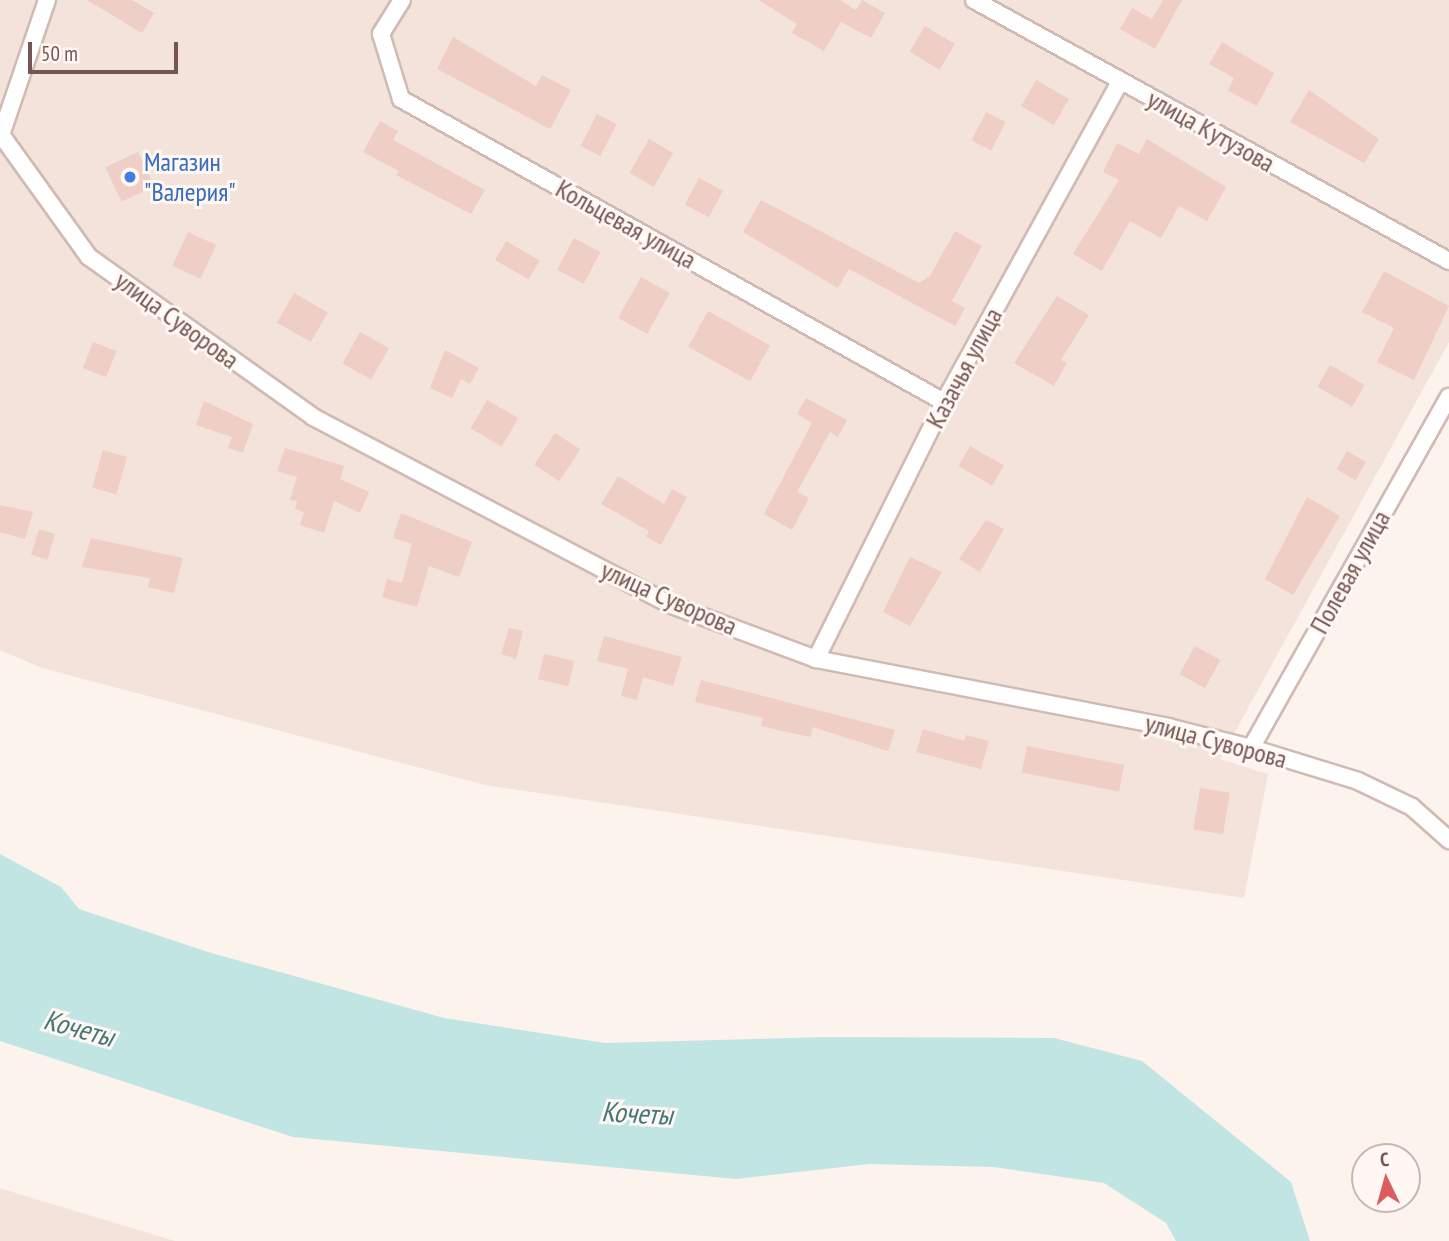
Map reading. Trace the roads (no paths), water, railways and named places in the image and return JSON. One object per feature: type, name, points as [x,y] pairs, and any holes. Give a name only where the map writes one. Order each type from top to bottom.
[{"type":"street","name":"улица Суворова","points":[[47,0],[1,137],[89,257],[313,417],[669,604],[816,659],[1168,727],[1251,748],[1358,781],[1412,807],[1449,840]]},
{"type":"street","name":"Кольцевая улица","points":[[402,0],[381,34],[401,99],[944,402]]},
{"type":"street","name":"улица Кутузова","points":[[974,0],[1449,261]]},
{"type":"street","name":"Казачья улица","points":[[816,659],[944,402],[1120,82]]},
{"type":"street","name":"Полевая улица","points":[[1251,748],[1449,397]]},
{"type":"water","name":"Кочеты","points":[[0,854],[61,887],[79,909],[208,952],[444,1018],[605,1043],[828,1037],[1054,1038],[1142,1061],[1291,1182],[1310,1241],[1176,1241],[1166,1223],[1104,1183],[994,1167],[869,1164],[736,1179],[293,1137],[0,1041]]},
{"type":"place","name":"Магазин \"Валерия\"","points":[[130,177]]}]
